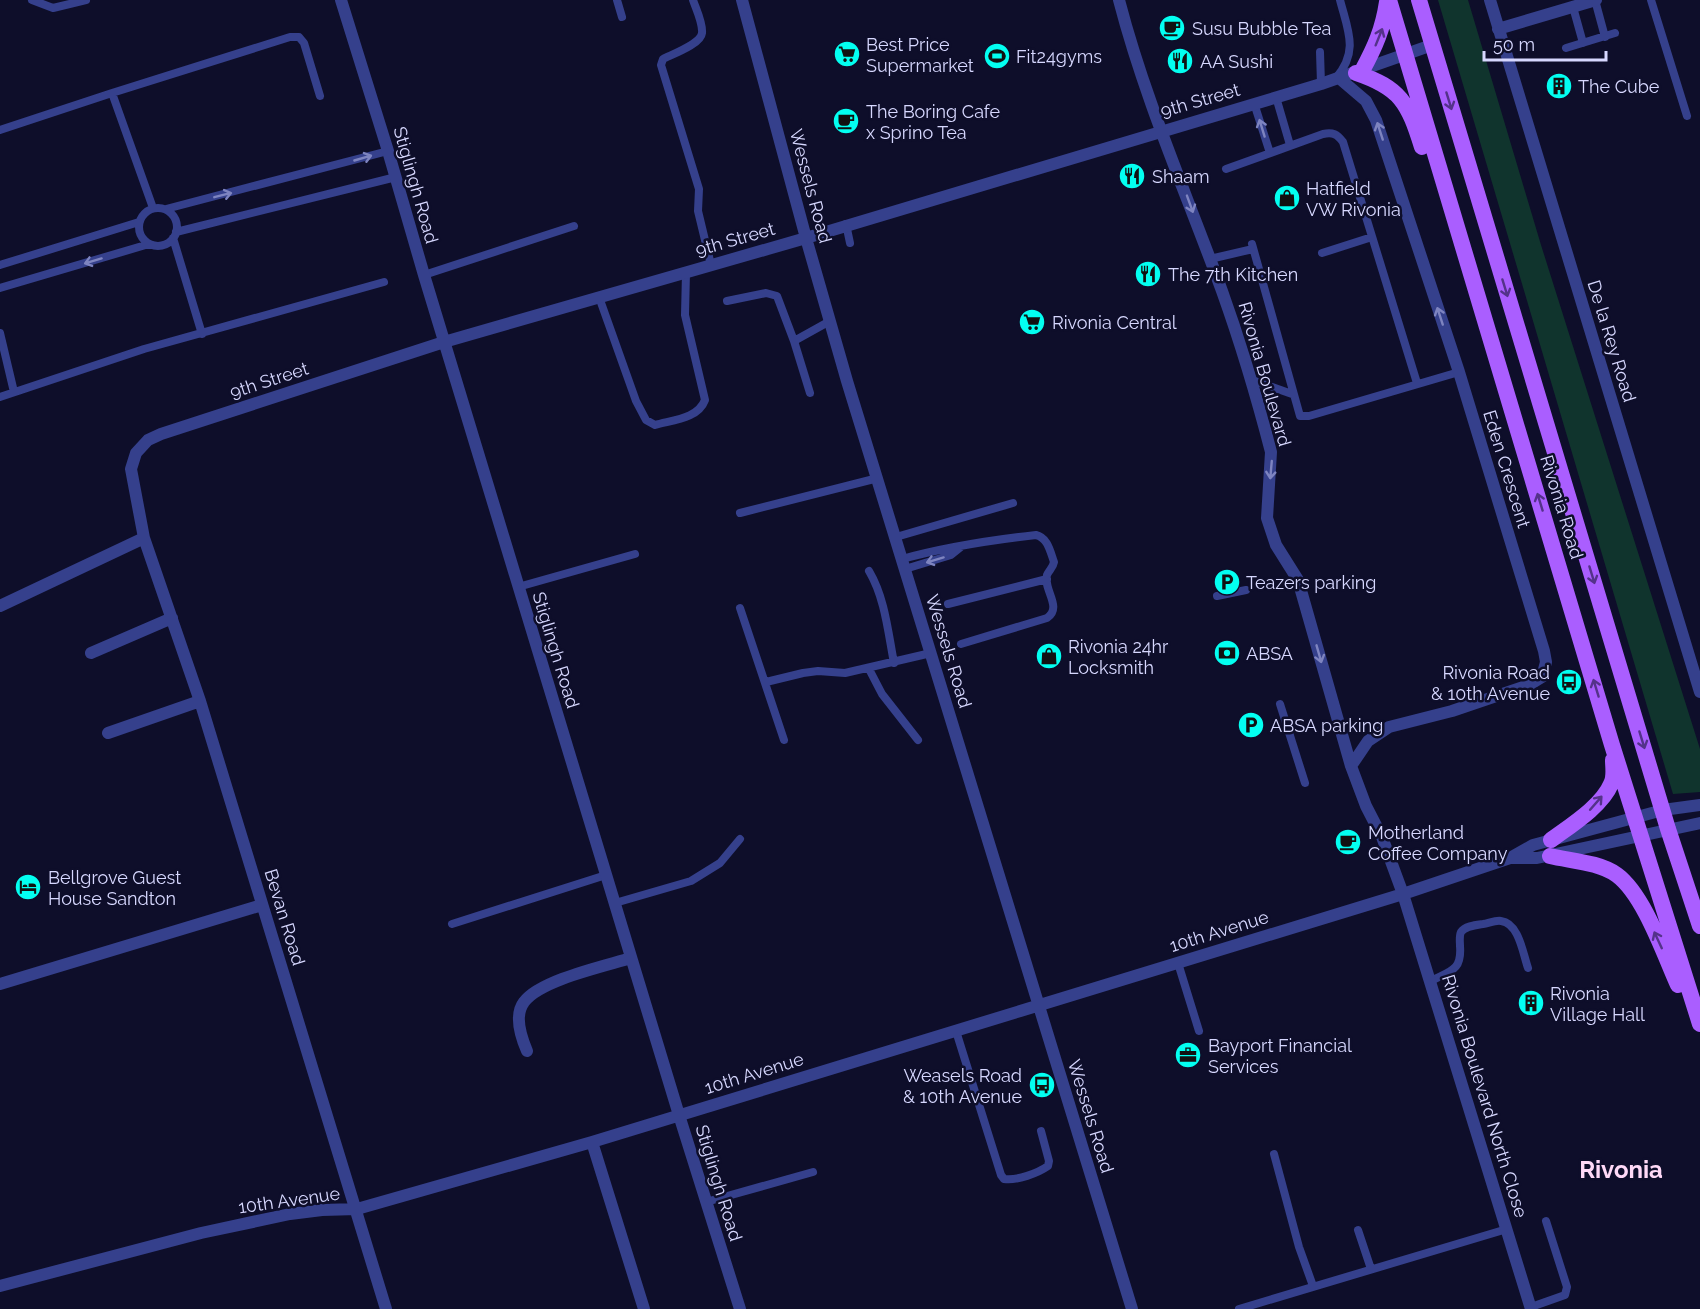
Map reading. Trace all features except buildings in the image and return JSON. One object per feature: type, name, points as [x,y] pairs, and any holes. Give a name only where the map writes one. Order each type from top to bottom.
[{"type":"main road","name":"Rivonia Road","points":[[1389,0],[1612,744],[1700,1024]]},
{"type":"main road","points":[[1389,0],[1384,25],[1377,42],[1359,72],[1396,93],[1404,101],[1437,191],[1458,226]]},
{"type":"main road","name":"Rivonia Road","points":[[1419,0],[1668,829],[1700,927]]},
{"type":"main road","points":[[1612,744],[1614,776],[1611,786],[1550,848],[1616,874],[1629,886],[1642,906],[1700,1032]]},
{"type":"street","name":"Stiglingh Road","points":[[341,0],[631,958],[740,1309]]},
{"type":"street","name":"Wessels Road","points":[[742,0],[830,321],[1132,1309]]},
{"type":"street","name":"Rivonia Boulevard","points":[[1119,0],[1144,84],[1210,259],[1252,380],[1271,452],[1267,518],[1276,545],[1298,580],[1351,766],[1366,806],[1382,837],[1403,894]]},
{"type":"street","name":"De la Rey Road","points":[[1490,0],[1700,692]]},
{"type":"street","points":[[1498,29],[1596,0]]},
{"type":"street","name":"9th Street","points":[[144,538],[131,469],[136,453],[148,440],[444,342],[806,238],[846,224],[1321,84],[1432,45]]},
{"type":"street","name":"Eden Crescent","points":[[1337,78],[1366,101],[1376,120],[1459,372],[1544,651],[1545,671],[1542,677],[1529,686],[1452,711],[1389,727],[1368,741],[1351,766]]},
{"type":"street","points":[[0,606],[144,538]]},
{"type":"street","name":"Bevan Road","points":[[144,538],[200,701],[386,1309]]},
{"type":"street","points":[[91,653],[171,618]]},
{"type":"street","points":[[108,733],[200,701]]},
{"type":"street","name":"10th Avenue","points":[[0,1286],[201,1233],[301,1213],[357,1209],[592,1142],[1403,894],[1510,858],[1537,858],[1550,848],[1635,817],[1663,810],[1700,805]]},
{"type":"street","name":"10th Avenue","points":[[1550,848],[1641,835],[1700,823]]},
{"type":"street","name":"Rivonia Boulevard North Close","points":[[1403,894],[1531,1308]]},
{"type":"street","points":[[0,984],[262,905]]},
{"type":"street","points":[[527,1051],[521,1037],[520,1019],[521,1007],[525,1001],[547,985],[631,958]]},
{"type":"street","points":[[592,1142],[644,1309]]},
{"type":"lane","points":[[32,0],[53,8],[86,0]]},
{"type":"lane","points":[[617,0],[622,17]]},
{"type":"lane","points":[[693,0],[702,32],[700,38],[695,43],[663,59],[661,65],[699,189],[698,211],[711,265]]},
{"type":"lane","points":[[1337,78],[1350,54],[1350,41],[1340,0]]},
{"type":"lane","points":[[1596,0],[1605,37]]},
{"type":"lane","points":[[1652,0],[1687,116]]},
{"type":"lane","points":[[1573,7],[1583,43]]},
{"type":"lane","points":[[1566,48],[1615,33]]},
{"type":"lane","points":[[0,130],[290,37],[299,37],[304,43],[320,96]]},
{"type":"lane","points":[[1320,52],[1321,84]]},
{"type":"lane","points":[[112,93],[153,208]]},
{"type":"lane","points":[[1276,97],[1290,145]]},
{"type":"lane","points":[[1254,103],[1270,153]]},
{"type":"lane","points":[[1226,169],[1330,133],[1340,138],[1418,383]]},
{"type":"lane","points":[[149,244],[140,235],[139,222],[142,216],[153,208],[166,210],[388,151]]},
{"type":"lane","points":[[0,288],[149,244],[162,246],[175,235],[396,177]]},
{"type":"lane","points":[[166,210],[175,219],[175,235],[202,334]]},
{"type":"lane","points":[[0,265],[139,222]]},
{"type":"lane","points":[[846,224],[850,243]]},
{"type":"lane","points":[[424,275],[574,226]]},
{"type":"lane","points":[[1322,253],[1372,237]]},
{"type":"lane","points":[[1210,259],[1252,246],[1300,416],[1309,416],[1459,372]]},
{"type":"lane","points":[[599,297],[636,401],[646,420],[655,425],[692,415],[699,411],[705,400],[686,315],[686,272]]},
{"type":"lane","points":[[0,397],[144,349],[384,282]]},
{"type":"lane","points":[[727,302],[758,294],[773,294],[780,301],[810,393]]},
{"type":"lane","points":[[794,340],[830,321]]},
{"type":"lane","points":[[0,333],[14,392]]},
{"type":"lane","points":[[1252,380],[1292,394]]},
{"type":"lane","points":[[740,513],[878,478]]},
{"type":"lane","points":[[896,537],[1013,503]]},
{"type":"lane","points":[[904,564],[951,555],[961,547],[1025,536],[1036,535],[1047,542],[1054,562],[1047,579],[1054,609],[1052,615],[961,644]]},
{"type":"lane","points":[[518,587],[634,554]]},
{"type":"lane","points":[[869,570],[882,601],[894,663]]},
{"type":"lane","points":[[948,604],[1047,579]]},
{"type":"lane","points":[[1217,596],[1246,590]]},
{"type":"lane","points":[[741,608],[784,740]]},
{"type":"lane","points":[[766,682],[818,671],[845,674],[931,653]]},
{"type":"lane","points":[[869,669],[882,694],[918,740]]},
{"type":"lane","points":[[1280,704],[1305,783]]},
{"type":"lane","points":[[615,903],[691,881],[720,863],[740,839]]},
{"type":"lane","points":[[452,924],[606,875]]},
{"type":"lane","points":[[1431,981],[1459,965],[1460,937],[1466,927],[1500,920],[1509,923],[1515,930],[1528,968]]},
{"type":"lane","points":[[1178,963],[1200,1031]]},
{"type":"lane","points":[[956,1031],[1004,1179],[1010,1180],[1043,1170],[1048,1166],[1049,1161],[1041,1131]]},
{"type":"lane","points":[[1274,1154],[1299,1247],[1313,1286]]},
{"type":"lane","points":[[706,1202],[813,1172]]},
{"type":"lane","points":[[1531,1308],[1565,1295],[1567,1287],[1546,1221]]},
{"type":"lane","points":[[1239,1309],[1507,1229]]},
{"type":"lane","points":[[1358,1230],[1371,1269]]},
{"type":"green space","points":[[1438,0],[1468,0],[1541,245],[1700,749],[1700,792],[1673,794]]},
{"type":"place","name":"Susu Bubble Tea","points":[[1172,28]]},
{"type":"place","name":"Best Price Supermarket","points":[[847,54]]},
{"type":"place","name":"Fit24gyms","points":[[997,56]]},
{"type":"place","name":"AA Sushi","points":[[1180,61]]},
{"type":"place","name":"The Cube","points":[[1559,86]]},
{"type":"place","name":"The Boring Cafe x Sprino Tea","points":[[846,121]]},
{"type":"place","name":"Shaam","points":[[1132,176]]},
{"type":"place","name":"Hatfield VW Rivonia","points":[[1287,198]]},
{"type":"place","name":"The 7th Kitchen","points":[[1148,274]]},
{"type":"place","name":"Rivonia Central","points":[[1032,322]]},
{"type":"place","name":"Teazers parking","points":[[1227,582]]},
{"type":"place","name":"ABSA","points":[[1227,653]]},
{"type":"place","name":"Rivonia 24hr Locksmith","points":[[1049,656]]},
{"type":"place","name":"Rivonia Road & 10th Avenue","points":[[1569,682]]},
{"type":"place","name":"ABSA parking","points":[[1251,725]]},
{"type":"place","name":"Motherland Coffee Company","points":[[1348,842]]},
{"type":"place","name":"Bellgrove Guest House Sandton","points":[[28,887]]},
{"type":"place","name":"Rivonia Village Hall","points":[[1531,1003]]},
{"type":"place","name":"Bayport Financial Services","points":[[1188,1055]]},
{"type":"place","name":"Weasels Road & 10th Avenue","points":[[1042,1085]]},
{"type":"district","name":"Rivonia","points":[[1621,1169]]}]
